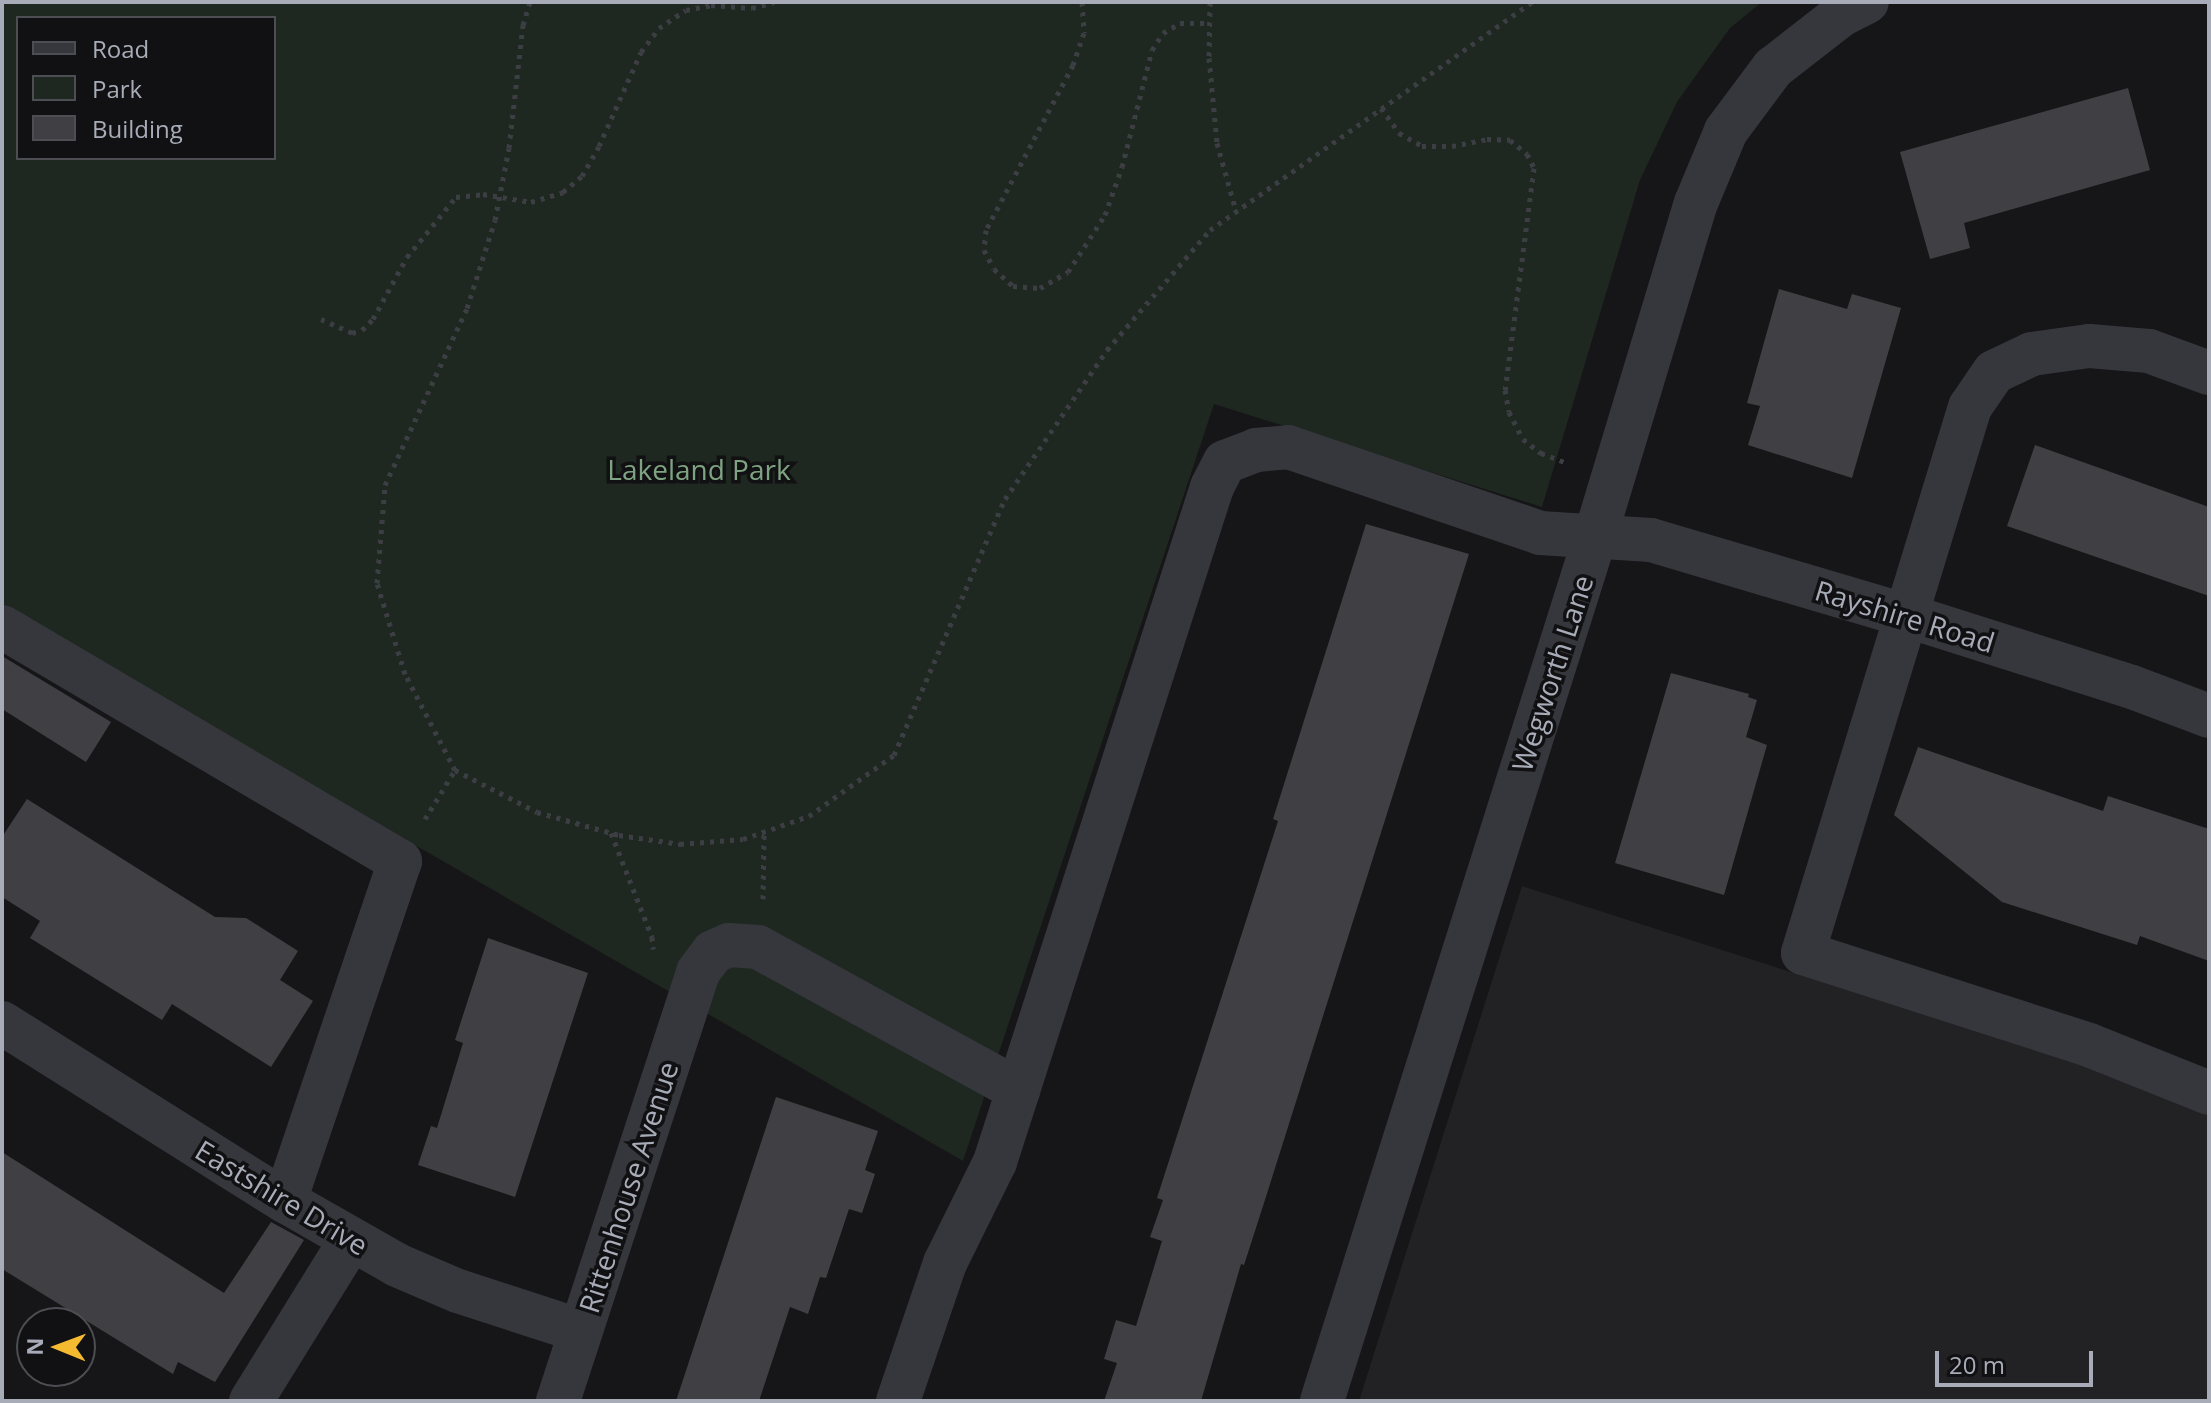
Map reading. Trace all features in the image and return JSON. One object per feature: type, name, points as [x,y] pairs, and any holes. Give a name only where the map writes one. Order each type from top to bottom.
[{"type":"street","name":"Wegworth Lane","points":[[1322,1401],[1595,537],[1696,203],[1726,131],[1773,68],[1841,15],[1867,2]]},
{"type":"street","points":[[2209,373],[2149,351],[2089,346],[2032,354],[1994,372],[1970,407],[1803,953],[2089,1045],[2209,1093]]},
{"type":"street","name":"Rayshire Road","points":[[1018,1090],[1212,487],[1225,462],[1256,450],[1288,447],[1540,533],[1651,540],[1905,615],[2132,687],[2209,716]]},
{"type":"street","points":[[2,627],[400,861],[285,1201]]},
{"type":"street","name":"Rittenhouse Avenue","points":[[558,1401],[698,972],[713,952],[729,945],[758,947],[1018,1090]]},
{"type":"street","name":"Eastshire Drive","points":[[2,1023],[351,1240],[458,1291],[581,1331]]},
{"type":"street","points":[[898,1401],[945,1263],[995,1162],[1018,1090]]},
{"type":"street","points":[[251,1401],[351,1240]]},
{"type":"path","points":[[530,2],[523,25],[509,148],[500,196],[467,308],[385,485],[377,583],[405,674],[455,770],[537,812],[619,835],[680,844],[743,839],[809,816],[894,755],[1005,499],[1107,350],[1210,230],[1532,2]]},
{"type":"path","points":[[321,319],[352,333],[362,330],[373,319],[407,257],[456,197],[500,196],[531,202],[563,192],[582,176],[599,146],[641,52],[659,28],[686,10],[711,5],[752,8],[774,2]]},
{"type":"path","points":[[1082,2],[1084,33],[1073,65],[986,230],[984,250],[994,269],[1013,286],[1040,288],[1068,272],[1105,215],[1122,167],[1152,50],[1163,33],[1180,23],[1210,23]]},
{"type":"path","points":[[1210,2],[1217,143],[1236,211]]},
{"type":"path","points":[[1381,108],[1399,133],[1422,146],[1510,140],[1527,154],[1534,168],[1505,390],[1509,412],[1523,439],[1541,453],[1570,464]]},
{"type":"path","points":[[400,861],[455,770]]},
{"type":"shaded area","points":[[1522,886],[2078,1064],[2209,1116],[2209,1401],[1359,1401]]},
{"type":"green space","name":"Lakeland Park","points":[[2,2],[1762,2],[1730,28],[1677,102],[1640,180],[1542,507],[1214,404],[963,1161],[2,607]]},
{"type":"building","points":[[2128,88],[2150,170],[1964,223],[1970,248],[1930,259],[1900,152]]},
{"type":"building","points":[[1779,289],[1847,309],[1852,294],[1901,308],[1852,478],[1748,445],[1760,406],[1747,403]]},
{"type":"building","points":[[2035,445],[2209,507],[2209,596],[2007,526]]},
{"type":"building","points":[[1366,524],[1469,554],[1264,1203],[1244,1265],[1241,1264],[1201,1401],[1104,1401],[1117,1363],[1104,1359],[1116,1320],[1136,1326],[1162,1241],[1150,1237],[1163,1200],[1157,1198],[1278,821],[1273,819]]},
{"type":"building","points":[[2,656],[111,722],[86,762],[2,709]]},
{"type":"building","points":[[1671,673],[1749,694],[1748,697],[1757,700],[1746,737],[1767,745],[1724,895],[1615,863]]},
{"type":"building","points":[[1918,747],[2103,811],[2108,796],[2209,829],[2209,961],[2140,936],[2137,945],[2002,902],[1894,815]]},
{"type":"building","points":[[27,799],[215,917],[246,918],[298,951],[280,980],[313,1001],[271,1067],[172,1004],[162,1020],[30,938],[40,921],[2,897],[2,837]]},
{"type":"building","points":[[488,938],[588,973],[515,1197],[418,1165],[431,1126],[437,1128],[463,1043],[455,1040]]},
{"type":"building","points":[[776,1097],[878,1131],[865,1170],[875,1174],[862,1213],[849,1209],[826,1278],[820,1277],[808,1314],[790,1307],[759,1401],[676,1401]]},
{"type":"building","points":[[2,1152],[224,1293],[271,1222],[304,1240],[215,1382],[178,1362],[173,1374],[96,1327],[96,1307],[64,1307],[2,1269]]}]
